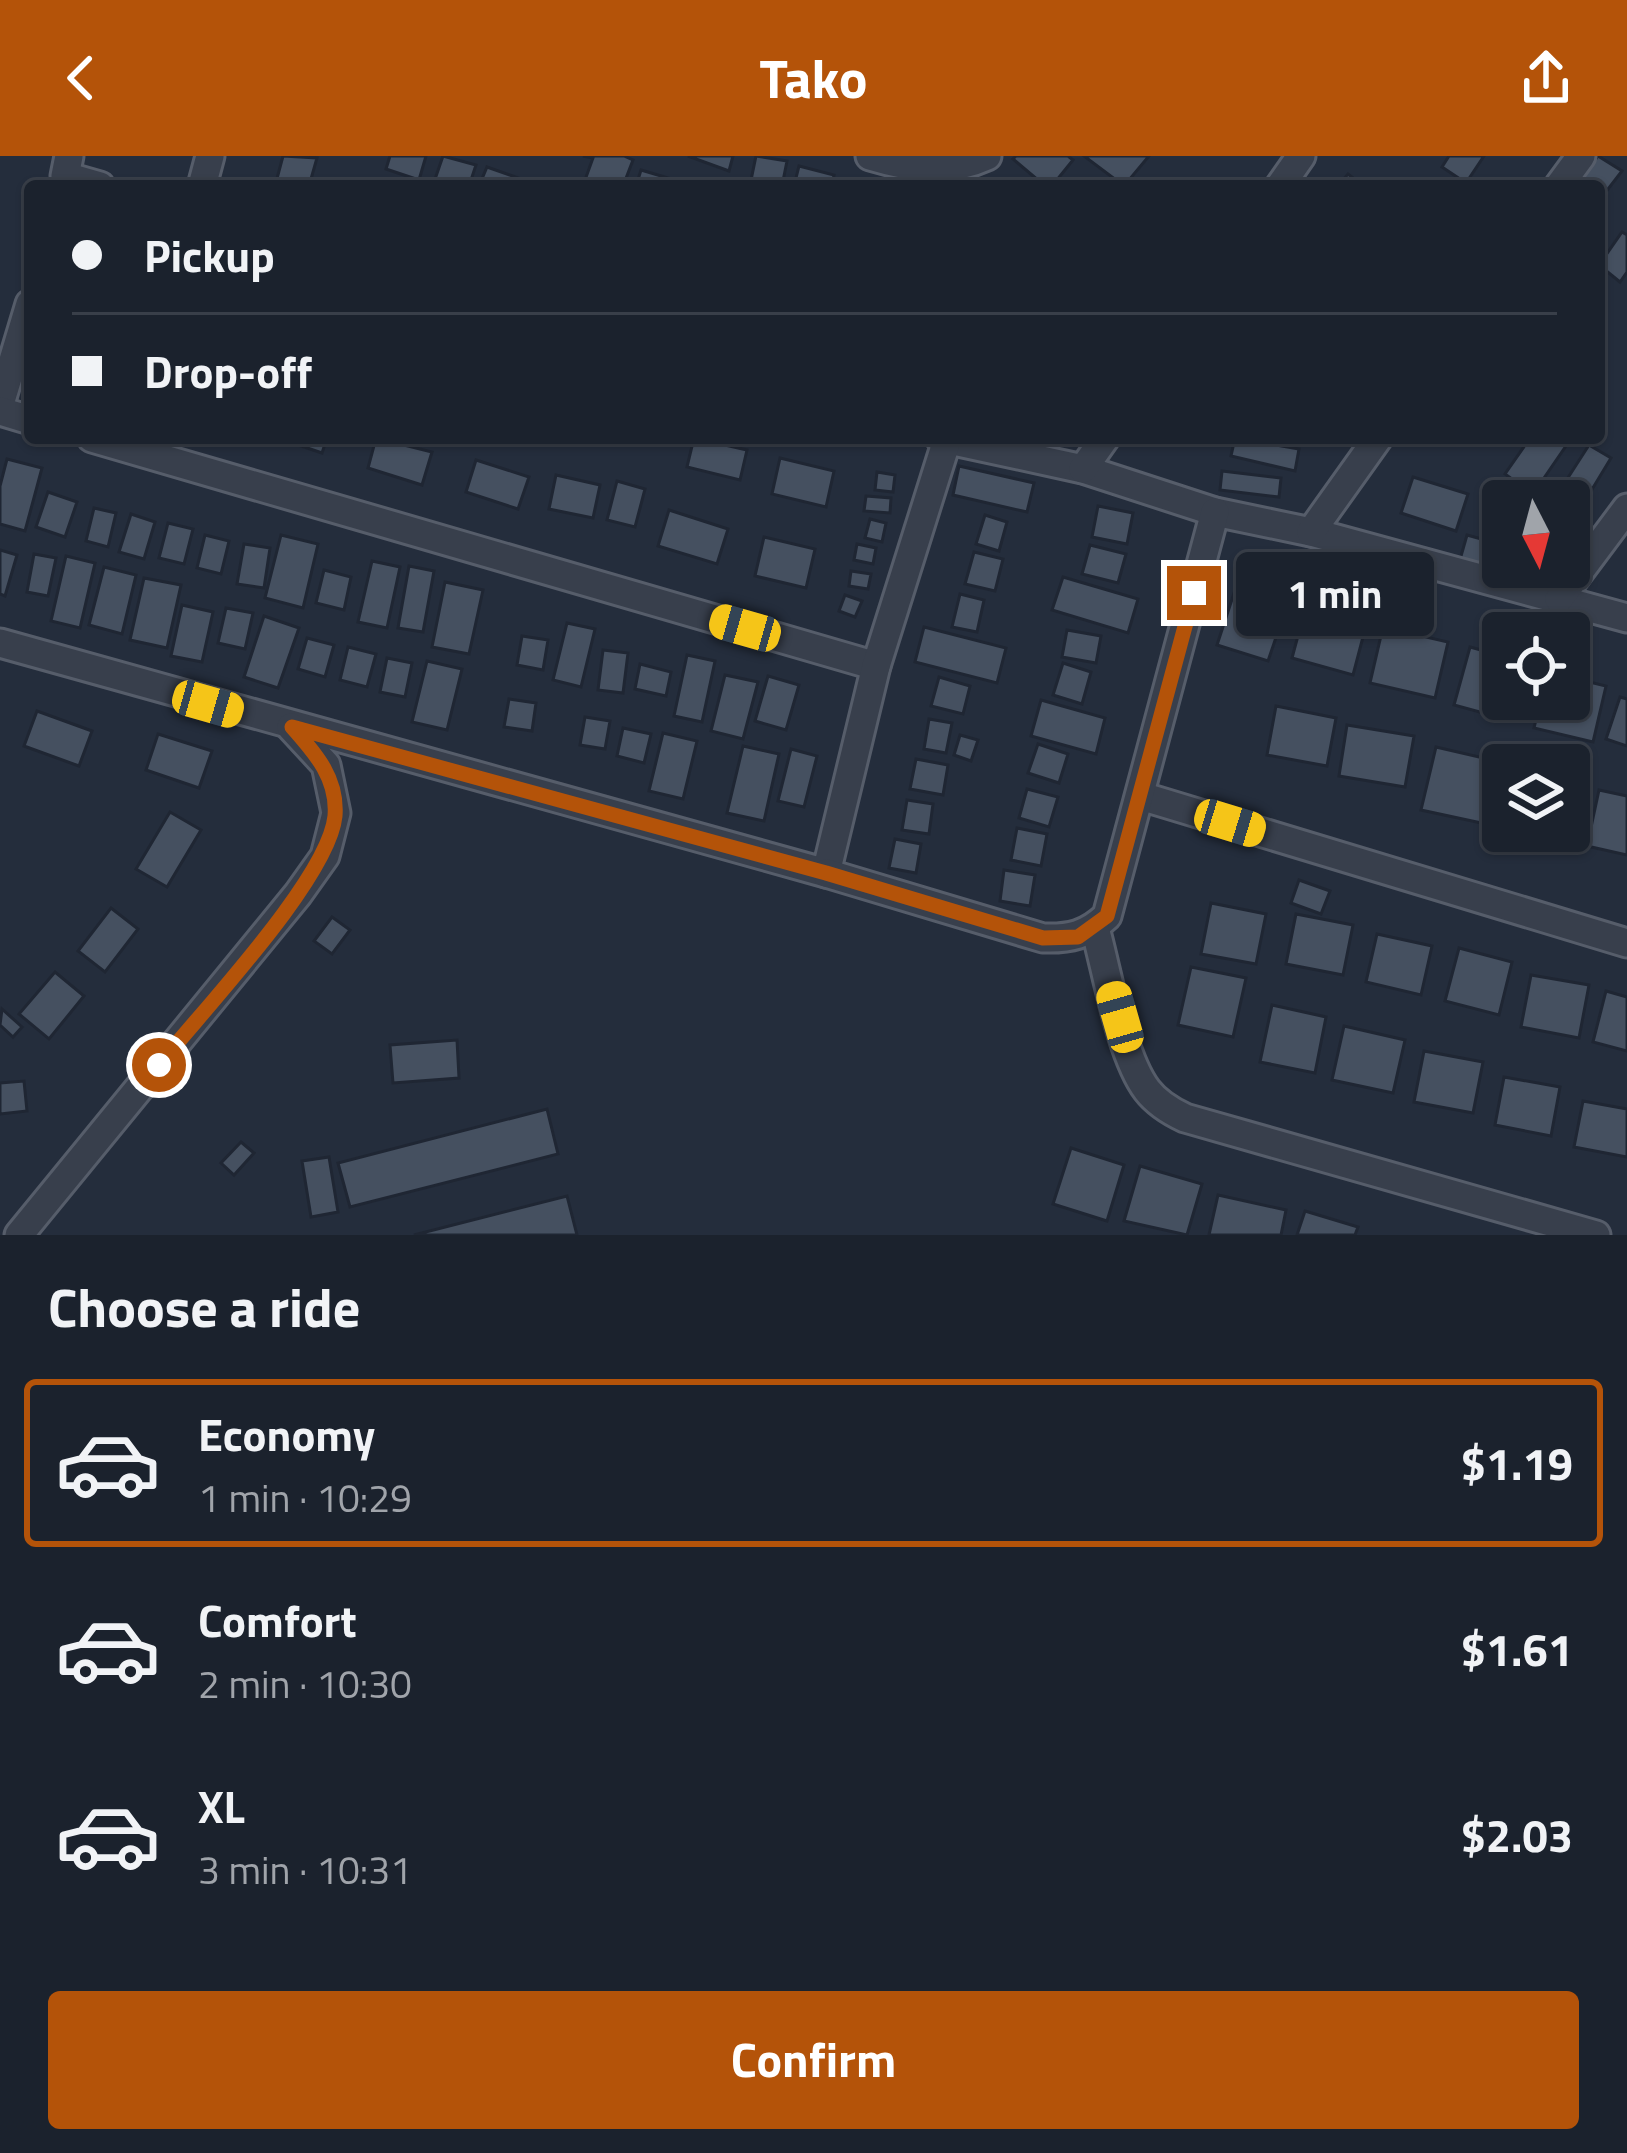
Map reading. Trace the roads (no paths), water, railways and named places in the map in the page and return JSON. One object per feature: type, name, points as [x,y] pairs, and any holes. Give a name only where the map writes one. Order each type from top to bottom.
[{"type":"street","points":[[870,156],[928,168],[970,164],[987,156]]},
{"type":"street","points":[[0,408],[10,338]]},
{"type":"street","points":[[113,444],[876,666]]},
{"type":"street","points":[[826,873],[876,666],[943,444]]},
{"type":"street","points":[[967,444],[1083,469],[1215,512],[1311,532],[1627,618]]},
{"type":"street","points":[[1083,469],[1101,444]]},
{"type":"street","points":[[1311,532],[1374,444]]},
{"type":"street","points":[[1559,599],[1627,508]]},
{"type":"street","points":[[0,644],[826,873],[1043,938],[1078,937],[1107,916],[1215,512]]},
{"type":"street","points":[[20,1235],[325,856],[336,813],[326,765],[292,727]]},
{"type":"street","points":[[1141,796],[1627,943]]},
{"type":"street","points":[[1094,928],[1132,1062],[1164,1108],[1185,1118],[1596,1235]]}]
